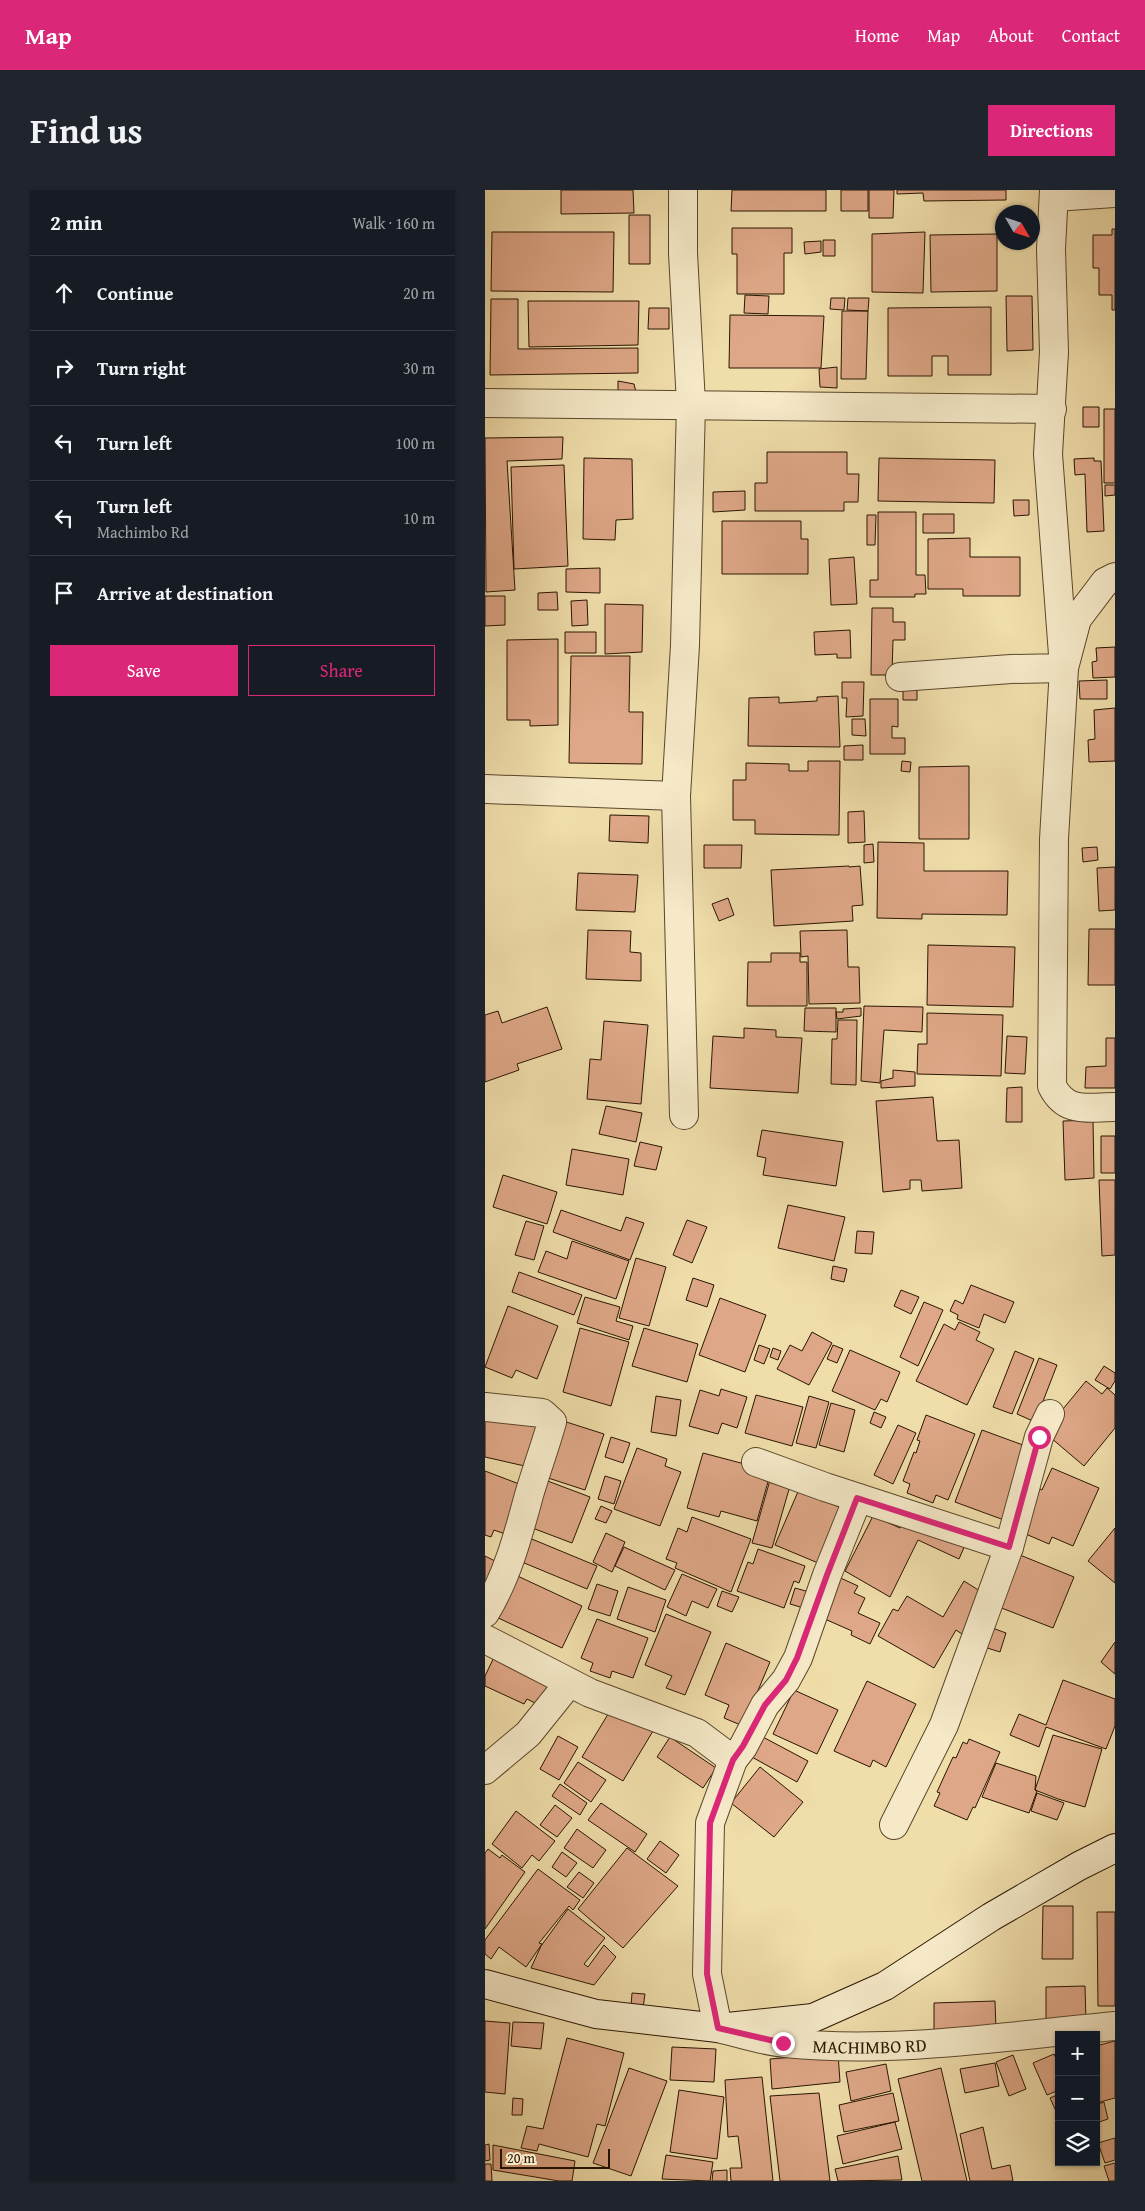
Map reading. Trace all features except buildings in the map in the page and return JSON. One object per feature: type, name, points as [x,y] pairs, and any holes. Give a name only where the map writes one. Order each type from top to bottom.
[{"type":"street","points":[[683,190],[683,253],[691,404],[685,645],[676,796],[683,1116]]},
{"type":"street","points":[[1115,193],[1054,193],[1051,249],[1054,352],[1048,454],[1064,668],[1054,839],[1052,1086],[1059,1099],[1074,1107],[1115,1107]]},
{"type":"street","points":[[485,403],[1052,409]]},
{"type":"street","points":[[1064,668],[1077,619],[1105,582],[1115,577]]},
{"type":"street","points":[[900,677],[1011,669],[1064,668]]},
{"type":"street","points":[[485,789],[676,796]]},
{"type":"street","points":[[485,1407],[542,1413],[553,1422],[505,1573],[485,1614]]},
{"type":"street","points":[[894,1825],[944,1725],[1009,1547],[1039,1437],[1050,1414]]},
{"type":"street","points":[[756,1462],[857,1498],[1009,1547]]},
{"type":"street","points":[[857,1498],[797,1658],[786,1680],[765,1705],[743,1746],[733,1760],[710,1823],[707,1974],[718,2028],[813,2018],[876,1990],[991,1917],[1079,1866],[1115,1848]]},
{"type":"street","points":[[485,1638],[590,1693],[697,1733],[733,1760]]},
{"type":"street","points":[[485,1770],[528,1734],[569,1683]]},
{"type":"street","name":"MACHIMBO RD","points":[[485,1984],[596,2014],[718,2028],[783,2043],[857,2047],[1115,2026]]},
{"type":"route","points":[[783,2043],[718,2028],[707,1974],[710,1823],[733,1760],[743,1746],[765,1705],[786,1680],[797,1658],[857,1498],[1009,1547],[1039,1437]]}]
